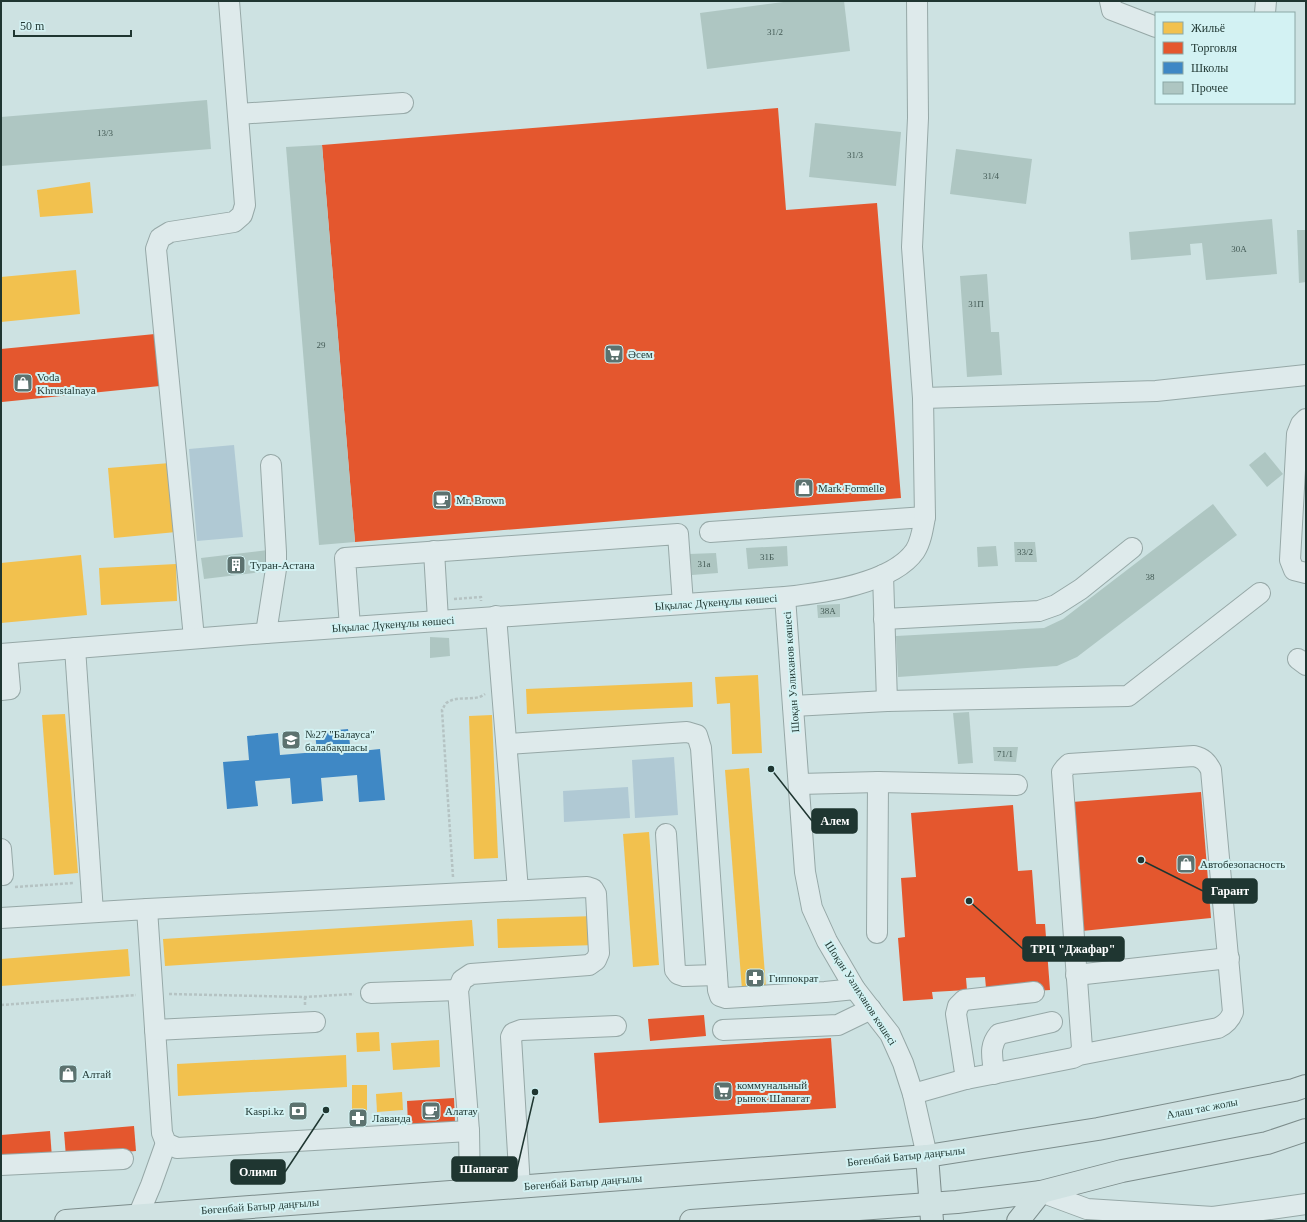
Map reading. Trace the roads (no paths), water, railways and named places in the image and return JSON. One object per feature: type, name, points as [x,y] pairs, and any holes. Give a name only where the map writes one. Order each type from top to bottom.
[{"type":"main road","name":"Алаш тас жолы","points":[[1098,1129],[1294,1090],[1306,1086]]},
{"type":"main road","name":"Бөгенбай Батыр даңғылы","points":[[66,1221],[927,1156],[1098,1129]]},
{"type":"main road","points":[[691,1221],[931,1213],[957,1202],[1041,1192],[1122,1171],[1267,1143],[1306,1130]]},
{"type":"main road","name":"Шоқан Уәлиханов көшесі","points":[[927,1156],[931,1213]]},
{"type":"main road","points":[[1018,1221],[1041,1192]]},
{"type":"street","points":[[194,638],[156,249],[160,238],[170,232],[234,222],[242,215],[244,205],[229,1]]},
{"type":"street","name":"Ықылас Дүкенұлы көшесі","points":[[4,654],[438,620],[785,597],[846,587],[875,578],[902,565],[915,551],[921,536],[925,516],[923,398],[912,247],[918,118],[917,1]]},
{"type":"street","points":[[1110,1],[1112,10],[1155,26]]},
{"type":"street","points":[[1265,12],[1266,1]]},
{"type":"street","points":[[238,114],[404,103]]},
{"type":"street","points":[[923,398],[1156,391],[1306,375]]},
{"type":"street","points":[[1306,419],[1297,434],[1290,560],[1294,570],[1306,573]]},
{"type":"street","points":[[266,633],[276,569],[271,465]]},
{"type":"street","points":[[710,532],[925,516]]},
{"type":"street","points":[[350,627],[345,558],[678,534],[683,604]]},
{"type":"street","points":[[884,619],[1038,611],[1056,605],[1081,588],[1132,548]]},
{"type":"street","points":[[434,552],[438,620]]},
{"type":"street","points":[[882,575],[887,701]]},
{"type":"street","points":[[793,706],[887,701],[1128,696],[1260,593]]},
{"type":"street","name":"Шоқан Уәлиханов көшесі","points":[[785,597],[805,872],[812,908],[827,941],[856,989],[890,1034],[903,1063],[913,1094],[927,1156]]},
{"type":"street","points":[[489,617],[507,744],[518,890]]},
{"type":"street","points":[[75,648],[94,912]]},
{"type":"street","points":[[1,690],[10,689],[4,654]]},
{"type":"street","points":[[507,744],[687,732],[698,735],[701,748],[718,990],[720,996],[726,998],[856,989]]},
{"type":"street","points":[[913,1094],[966,1079],[1218,1028],[1230,1019],[1233,1012],[1229,958],[1211,770],[1200,758],[1194,756],[1069,764],[1062,772],[1082,1048],[1079,1055]]},
{"type":"street","points":[[799,784],[878,782],[1017,785]]},
{"type":"street","points":[[877,933],[878,782]]},
{"type":"street","points":[[666,834],[675,970],[678,974],[684,976],[717,975]]},
{"type":"street","points":[[1,849],[8,881]]},
{"type":"street","points":[[1,918],[454,893],[587,887],[593,889],[596,894],[599,953],[596,960],[589,965],[472,974],[462,980],[458,990],[469,1131],[470,1190]]},
{"type":"street","points":[[138,1216],[166,1143],[162,1133],[147,909]]},
{"type":"street","points":[[1076,975],[1229,958]]},
{"type":"street","points":[[371,993],[458,990]]},
{"type":"street","points":[[966,1079],[956,1014],[958,1006],[964,1000],[1034,992]]},
{"type":"street","points":[[723,1030],[838,1025],[871,1010]]},
{"type":"street","points":[[155,1030],[315,1022]]},
{"type":"street","points":[[994,1074],[992,1047],[993,1041],[999,1034],[1052,1022]]},
{"type":"street","points":[[520,1187],[511,1037],[513,1033],[521,1030],[616,1026]]},
{"type":"street","points":[[166,1143],[177,1148],[469,1131]]},
{"type":"street","points":[[1,1165],[123,1159]]},
{"type":"street","points":[[1041,1192],[1087,1208],[1212,1217],[1243,1217],[1306,1204]]},
{"type":"place","name":"Әсем","points":[[614,354]]},
{"type":"place","name":"Voda Khrustalnaya","points":[[23,383]]},
{"type":"place","name":"Mark Formelle","points":[[804,488]]},
{"type":"place","name":"Mr. Brown","points":[[442,500]]},
{"type":"place","name":"Туран-Астана","points":[[236,565]]},
{"type":"place","name":"№27 \"Балауса\" балабақшасы","points":[[291,740]]},
{"type":"place","name":"Алем","points":[[771,769]]},
{"type":"place","name":"Гарант","points":[[1141,860]]},
{"type":"place","name":"Автобезопасность","points":[[1186,864]]},
{"type":"place","name":"ТРЦ \"Джафар\"","points":[[969,901]]},
{"type":"place","name":"Гиппократ","points":[[755,978]]},
{"type":"place","name":"Алтай","points":[[68,1074]]},
{"type":"place","name":"коммунальный рынок Шапагат","points":[[723,1091]]},
{"type":"place","name":"Шапағат","points":[[535,1092]]},
{"type":"place","name":"Олимп","points":[[326,1110]]},
{"type":"place","name":"Kaspi.kz","points":[[298,1111]]},
{"type":"place","name":"Алатау","points":[[431,1111]]},
{"type":"place","name":"Лаванда","points":[[358,1118]]}]
